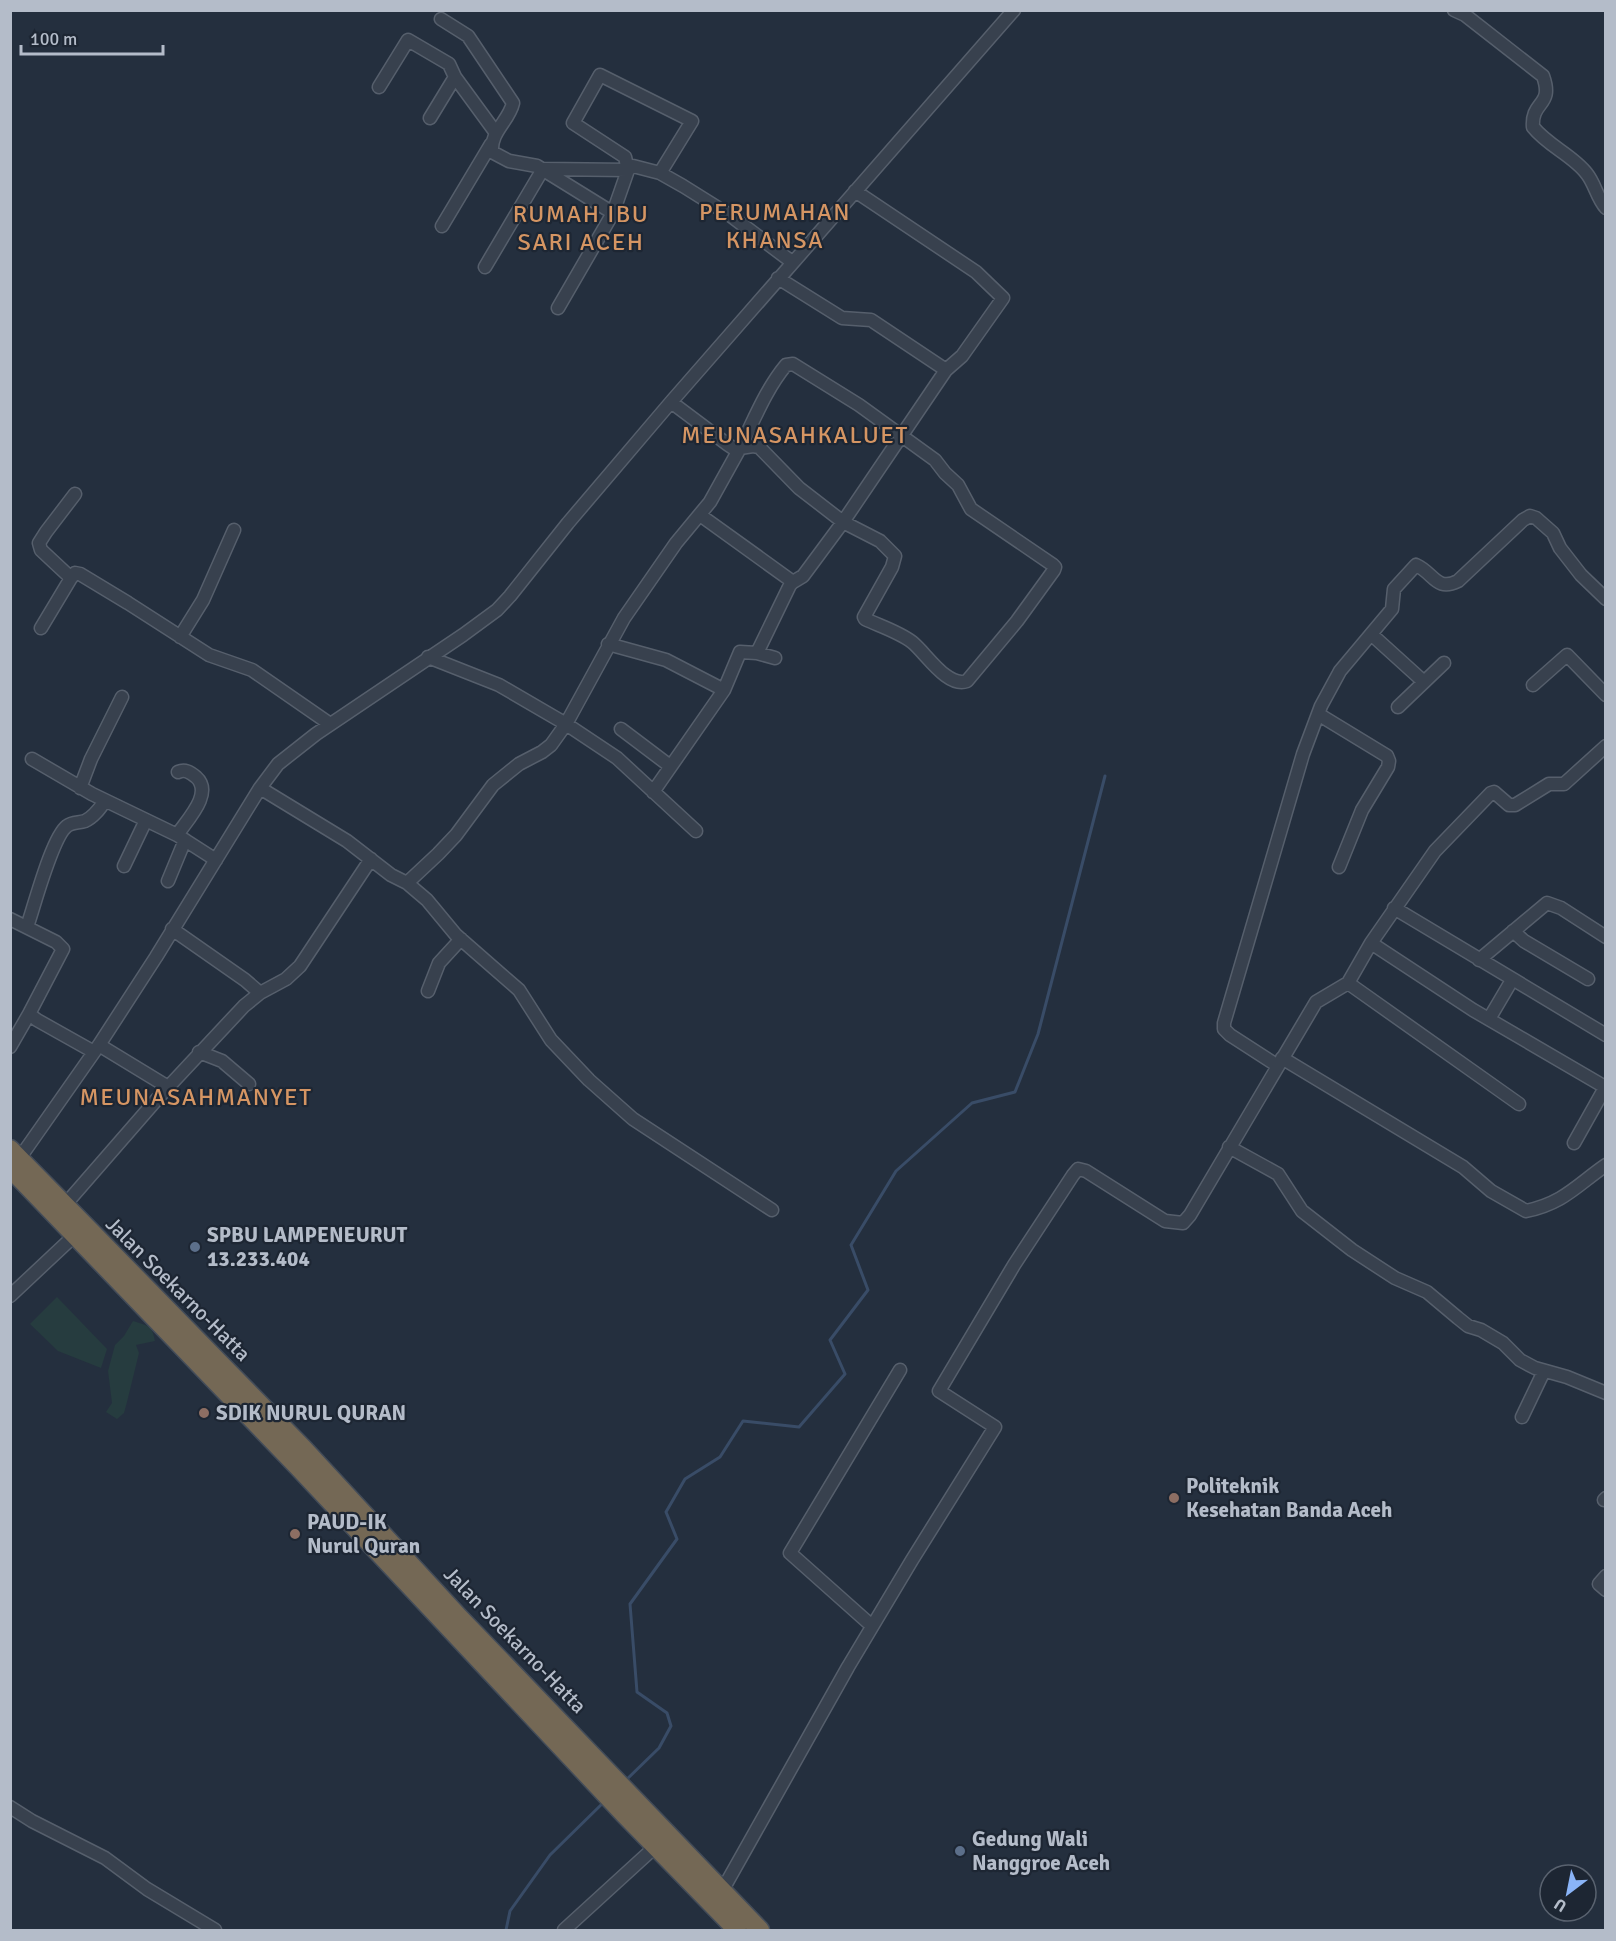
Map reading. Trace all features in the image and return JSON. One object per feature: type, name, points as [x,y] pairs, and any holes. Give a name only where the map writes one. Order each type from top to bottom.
[{"type":"highway","name":"Jalan Soekarno-Hatta","points":[[19,1165],[64,1206],[260,1416]]},
{"type":"highway","name":"Jalan Soekarno-Hatta","points":[[19,1165],[74,1236],[396,1547],[632,1810],[723,1891],[760,1930]]},
{"type":"highway","name":"Jalan Soekarno-Hatta","points":[[632,1810],[655,1846],[737,1930]]},
{"type":"street","points":[[19,1165],[101,1048],[176,932],[216,860],[264,791],[278,764],[330,724],[497,610],[568,523],[782,281],[792,262],[1014,10]]},
{"type":"street","points":[[1454,10],[1466,15],[1543,76],[1547,95],[1534,111],[1533,127],[1588,175],[1605,208]]},
{"type":"street","points":[[441,20],[468,36],[513,103],[512,109],[442,226]]},
{"type":"street","points":[[379,87],[408,40],[449,64],[494,138],[492,152],[518,164],[543,169],[613,213]]},
{"type":"street","points":[[628,170],[625,157],[573,123],[600,75],[692,122],[660,173]]},
{"type":"street","points":[[430,117],[455,77]]},
{"type":"street","points":[[558,308],[613,213],[628,170],[633,166],[660,173],[730,216],[792,262]]},
{"type":"street","points":[[543,169],[628,170]]},
{"type":"street","points":[[485,267],[543,169]]},
{"type":"street","points":[[757,653],[793,582],[803,576],[843,522],[946,370],[962,356],[1003,298],[976,272],[855,191]]},
{"type":"street","points":[[782,281],[842,318],[871,320],[946,370]]},
{"type":"street","points":[[407,883],[456,835],[494,785],[519,764],[551,745],[566,724],[624,618],[676,543],[710,502],[740,448],[763,400],[786,364],[800,369],[859,405],[936,460],[945,473],[958,485],[971,509],[1053,565],[1054,570],[1017,621],[967,681],[961,683],[955,681],[946,676],[910,641],[865,619],[864,615],[892,567],[895,556],[880,541],[843,522],[790,480],[764,451],[753,446],[740,448],[734,448],[674,405]]},
{"type":"street","points":[[71,578],[41,550],[39,543],[75,495]]},
{"type":"street","points":[[700,515],[793,582]]},
{"type":"street","points":[[1605,599],[1581,575],[1560,548],[1552,533],[1536,518],[1530,516],[1522,520],[1458,581],[1449,585],[1442,585],[1420,566],[1413,567],[1394,589],[1392,609],[1340,671],[1318,714],[1303,754],[1224,1023],[1224,1029],[1230,1035],[1436,1150],[1463,1167],[1491,1191],[1526,1211],[1543,1208],[1574,1191],[1605,1165]]},
{"type":"street","points":[[180,637],[203,600],[234,530]]},
{"type":"street","points":[[41,628],[71,578],[75,573],[80,574],[209,655],[252,670],[330,724]]},
{"type":"street","points":[[1371,634],[1424,682]]},
{"type":"street","points":[[608,644],[666,660],[724,690]]},
{"type":"street","points":[[653,792],[724,690],[740,652],[757,653],[775,658]]},
{"type":"street","points":[[1533,685],[1567,655],[1605,695]]},
{"type":"street","points":[[428,657],[499,685],[566,724],[617,758],[696,831]]},
{"type":"street","points":[[1398,707],[1444,663]]},
{"type":"street","points":[[80,788],[91,759],[122,697]]},
{"type":"street","points":[[1318,714],[1387,756],[1389,761],[1388,767],[1362,810],[1339,867]]},
{"type":"street","points":[[621,729],[670,766]]},
{"type":"street","points":[[723,1891],[872,1626],[995,1427],[939,1391],[1014,1265],[1073,1174],[1078,1169],[1086,1171],[1166,1221],[1183,1223],[1190,1215],[1316,1002],[1348,983],[1394,908],[1435,851],[1491,793],[1494,792],[1509,805],[1516,805],[1549,784],[1564,784],[1605,746]]},
{"type":"street","points":[[32,759],[80,788],[181,837],[216,860]]},
{"type":"street","points":[[168,881],[181,837],[202,796],[203,788],[191,773],[185,770],[178,772]]},
{"type":"street","points":[[264,791],[347,841],[391,875],[407,883],[427,900],[461,939],[519,990],[551,1040],[589,1080],[633,1119],[772,1210]]},
{"type":"street","points":[[27,927],[52,853],[62,831],[68,825],[85,821],[93,816],[105,801]]},
{"type":"street","points":[[124,866],[146,820]]},
{"type":"street","points":[[64,1206],[199,1052],[260,993],[286,979],[300,966],[371,859]]},
{"type":"street","points":[[1479,960],[1547,903],[1554,904],[1605,937]]},
{"type":"street","points":[[1394,908],[1605,1035]]},
{"type":"street","points":[[10,919],[56,942],[63,948],[10,1047]]},
{"type":"street","points":[[1513,931],[1524,941],[1588,979]]},
{"type":"street","points":[[176,932],[260,993]]},
{"type":"street","points":[[428,991],[439,963],[461,939]]},
{"type":"street","points":[[1371,943],[1489,1019],[1605,1086],[1574,1143]]},
{"type":"street","points":[[1489,1019],[1512,980]]},
{"type":"street","points":[[1348,983],[1519,1104]]},
{"type":"street","points":[[29,1014],[37,1020],[101,1048],[168,1087]]},
{"type":"street","points":[[199,1052],[222,1061],[249,1084]]},
{"type":"street","points":[[1229,1148],[1278,1174],[1284,1180],[1302,1212],[1352,1250],[1395,1278],[1426,1292],[1468,1326],[1481,1330],[1503,1343],[1520,1360],[1605,1393]]},
{"type":"street","points":[[10,1296],[74,1236]]},
{"type":"street","points":[[872,1626],[790,1553],[900,1370]]},
{"type":"street","points":[[1522,1417],[1544,1371]]},
{"type":"street","points":[[1605,1576],[1599,1584],[1605,1590]]},
{"type":"street","points":[[10,1807],[32,1821],[105,1858],[147,1889],[215,1930]]},
{"type":"street","points":[[564,1930],[655,1846]]},
{"type":"green space","points":[[57,1297],[107,1349],[101,1368],[58,1351],[30,1324]]},
{"type":"green space","points":[[133,1321],[150,1329],[155,1341],[136,1345],[139,1353],[127,1402],[124,1413],[117,1419],[106,1412],[112,1403],[108,1371],[115,1345]]},
{"type":"waterway","points":[[625,1781],[659,1748],[671,1726],[667,1713],[637,1692],[630,1604],[677,1539],[666,1512],[685,1479],[720,1457],[743,1421],[799,1427],[845,1374],[830,1340],[868,1290],[851,1245],[896,1171],[972,1103],[1015,1092],[1038,1034],[1105,776]]},
{"type":"waterway","points":[[506,1930],[510,1911],[550,1855],[605,1801]]},
{"type":"place","name":"SPBU LAMPENEURUT 13.233.404","points":[[195,1247]]},
{"type":"place","name":"SDIK NURUL QURAN","points":[[204,1413]]},
{"type":"place","name":"Politeknik Kesehatan Banda Aceh","points":[[1174,1498]]},
{"type":"place","name":"PAUD-IK Nurul Quran","points":[[295,1534]]},
{"type":"place","name":"Gedung Wali Nanggroe Aceh","points":[[960,1851]]},
{"type":"district","name":"PERUMAHAN KHANSA","points":[[775,226]]},
{"type":"district","name":"RUMAH IBU SARI ACEH","points":[[581,228]]},
{"type":"district","name":"MEUNASAHKALUET","points":[[795,435]]},
{"type":"district","name":"MEUNASAHMANYET","points":[[196,1097]]}]
